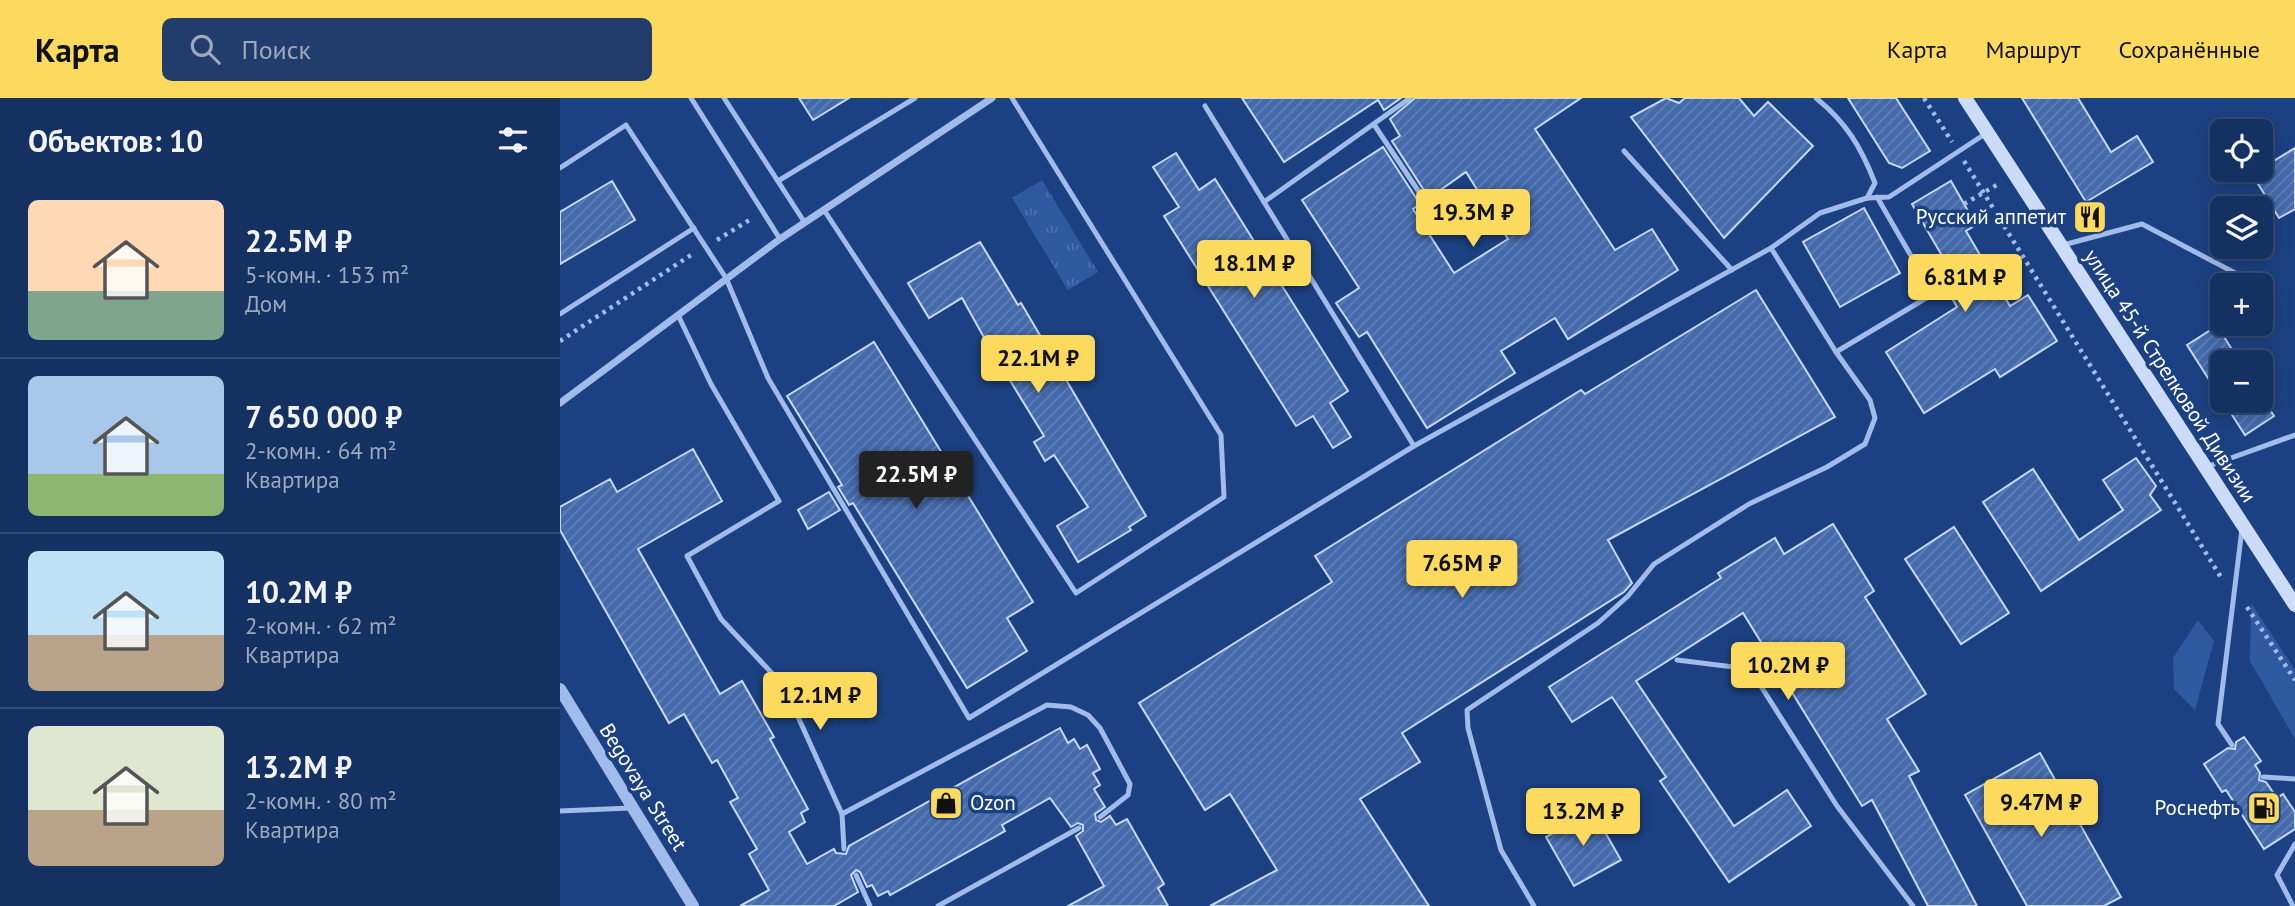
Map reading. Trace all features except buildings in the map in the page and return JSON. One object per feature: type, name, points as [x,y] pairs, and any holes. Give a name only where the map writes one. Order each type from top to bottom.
[{"type":"main road","name":"улица 45-й Стрелковой Дивизии","points":[[1965,98],[2295,605]]},
{"type":"street","points":[[560,402],[780,239],[992,98]]},
{"type":"street","name":"Begovaya Street","points":[[560,689],[693,906]]},
{"type":"lane","points":[[691,98],[780,239]]},
{"type":"lane","points":[[724,98],[804,223]]},
{"type":"lane","points":[[778,181],[915,98]]},
{"type":"lane","points":[[824,210],[1076,593],[1224,497],[1222,435],[1012,98]]},
{"type":"lane","points":[[1264,202],[1375,126],[1410,98]]},
{"type":"lane","points":[[1816,98],[1841,118],[1868,165],[1875,183],[1867,198]]},
{"type":"lane","points":[[1205,106],[1414,446]]},
{"type":"lane","points":[[560,168],[626,125],[726,278],[768,378],[969,718],[1414,446],[1772,248],[1820,213],[1867,198],[1889,197],[1988,132]]},
{"type":"lane","points":[[1375,126],[1445,231]]},
{"type":"lane","points":[[1624,151],[1731,270]]},
{"type":"lane","points":[[1836,352],[1933,294],[1877,197]]},
{"type":"lane","points":[[2061,245],[2142,224],[2235,273]]},
{"type":"lane","points":[[560,314],[694,228]]},
{"type":"lane","points":[[1534,906],[1500,850],[1468,728],[1467,710],[1598,623],[1628,597],[1654,564],[1749,504],[1827,467],[1865,444],[1875,418],[1870,400],[1836,352],[1772,248]]},
{"type":"lane","points":[[678,315],[711,384],[779,501],[687,556],[721,619],[784,686],[842,814],[844,849]]},
{"type":"lane","points":[[2204,468],[2295,435]]},
{"type":"lane","points":[[2232,746],[2217,724],[2242,526]]},
{"type":"lane","points":[[1677,660],[1750,669],[1837,806],[1913,906]]},
{"type":"lane","points":[[842,814],[1047,705],[1071,707],[1088,715],[1100,728],[1129,784],[1128,795],[1100,817]]},
{"type":"lane","points":[[2263,777],[2295,779]]},
{"type":"lane","points":[[560,811],[633,808]]},
{"type":"lane","points":[[938,906],[1079,828]]},
{"type":"lane","points":[[2293,906],[2277,875],[2295,844]]},
{"type":"lane","points":[[856,875],[870,906]]},
{"type":"path","points":[[1924,98],[2221,578],[2256,617],[2295,680]]},
{"type":"path","points":[[1964,204],[2015,174]]},
{"type":"path","points":[[560,341],[705,246],[763,212]]},
{"type":"green space","points":[[1042,180],[1098,272],[1068,290],[1012,198]]},
{"type":"green space","points":[[2251,603],[2295,670],[2295,739],[2250,661]]},
{"type":"green space","points":[[2198,620],[2214,641],[2195,710],[2174,689],[2173,658]]},
{"type":"place","name":"Русский аппетит","points":[[2090,217]]},
{"type":"place","name":"Ozon","points":[[946,803]]},
{"type":"place","name":"Роснефть","points":[[2264,808]]}]
